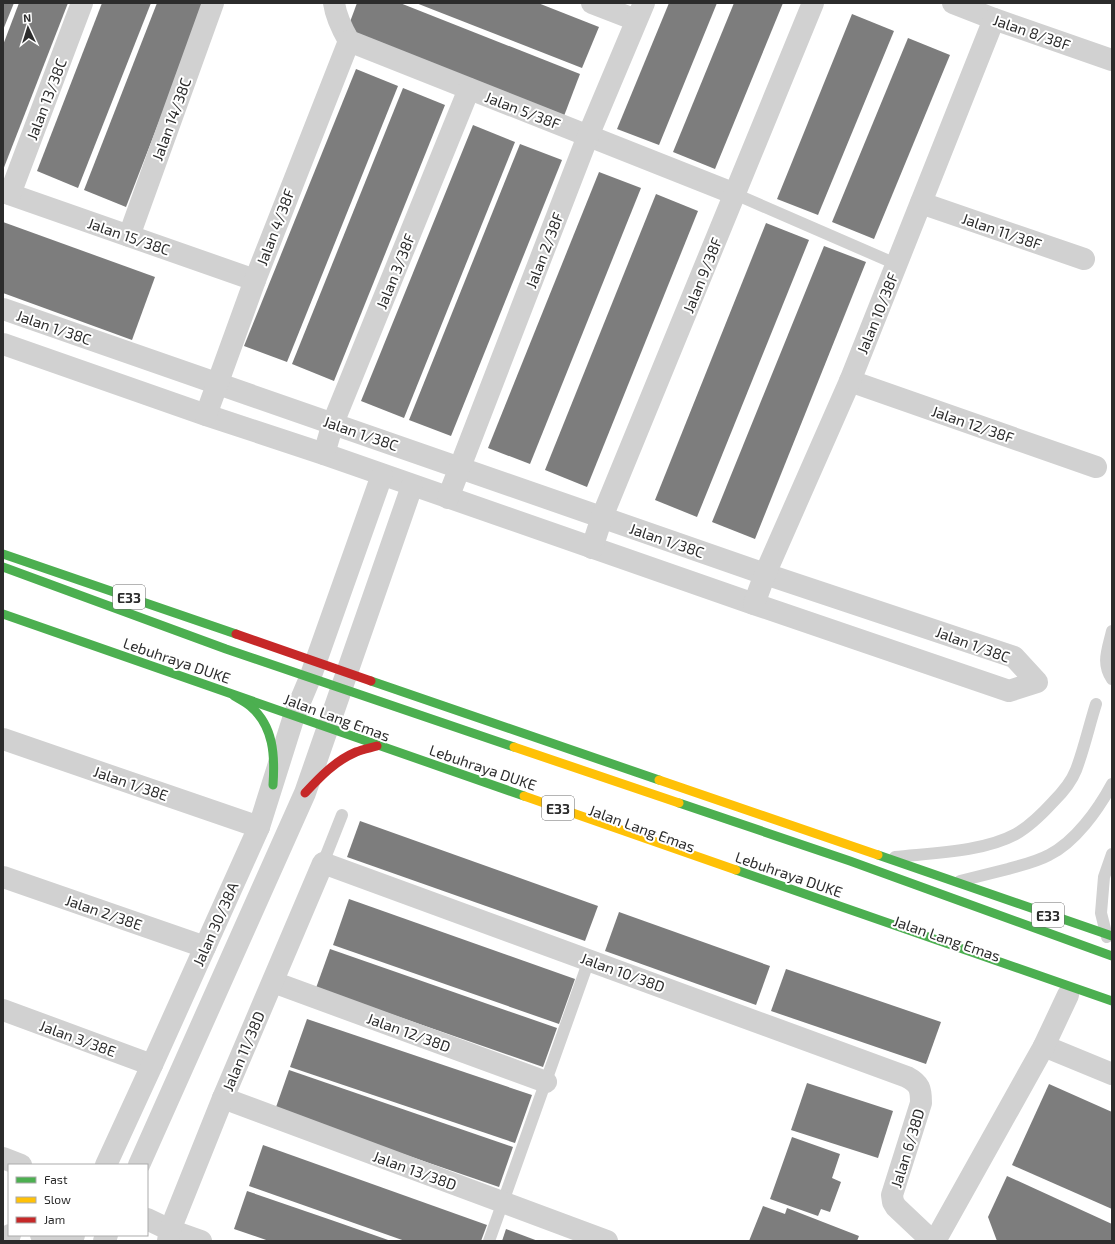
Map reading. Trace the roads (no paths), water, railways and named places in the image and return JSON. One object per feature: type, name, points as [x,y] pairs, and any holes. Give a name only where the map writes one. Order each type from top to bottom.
[{"type":"main road","name":"E33","points":[[3,554],[1112,936]]},
{"type":"main road","name":"Jalan Lang Emas","points":[[3,567],[226,650],[850,861],[928,890],[1112,954]]},
{"type":"main road","name":"Lebuhraya DUKE","points":[[3,614],[1112,1001]]},
{"type":"main road","name":"Jalan Lang Emas","points":[[3,618],[328,728],[794,898],[1071,996]]},
{"type":"main road","points":[[234,696],[252,708],[265,724],[272,743],[275,763],[272,785]]},
{"type":"main road","points":[[305,793],[319,776],[336,762],[356,752],[377,746]]},
{"type":"street","name":"Jalan 13/38C","points":[[6,193],[82,3]]},
{"type":"street","name":"Jalan 14/38C","points":[[129,236],[213,3]]},
{"type":"street","points":[[334,3],[335,12],[349,41]]},
{"type":"street","points":[[592,3],[640,12]]},
{"type":"street","name":"Jalan 9/38F","points":[[592,548],[602,518],[813,3]]},
{"type":"street","name":"Jalan 8/38F","points":[[953,3],[994,19],[1112,60]]},
{"type":"street","name":"Jalan 2/38F","points":[[448,498],[588,136],[640,12]]},
{"type":"street","name":"Jalan 10/38F","points":[[754,604],[765,574],[850,381],[994,19]]},
{"type":"street","name":"Jalan 5/38F","points":[[349,41],[735,194]]},
{"type":"street","name":"Jalan 4/38F","points":[[206,415],[255,280],[349,41]]},
{"type":"street","name":"Jalan 3/38F","points":[[324,454],[333,423],[469,89]]},
{"type":"street","name":"Jalan 15/38C","points":[[6,193],[255,280]]},
{"type":"street","name":"Jalan 11/38F","points":[[920,203],[1084,259]]},
{"type":"street","name":"Jalan 1/38C","points":[[3,309],[460,467],[602,518],[1014,657],[1037,682],[1009,691],[3,344]]},
{"type":"street","name":"Jalan 12/38F","points":[[850,381],[1096,467]]},
{"type":"street","name":"Jalan 30/38A","points":[[106,1164],[259,827],[294,716],[310,678],[382,475]]},
{"type":"street","name":"Jalan 30/38A","points":[[139,1164],[305,793],[412,486]]},
{"type":"street","name":"Jalan 1/38E","points":[[3,739],[259,827]]},
{"type":"street","name":"Jalan 10/38D","points":[[323,863],[908,1077],[915,1081],[920,1087]]},
{"type":"street","name":"Jalan 11/38D","points":[[169,1235],[223,1098],[323,863]]},
{"type":"street","name":"Jalan 2/38E","points":[[3,877],[205,947]]},
{"type":"street","name":"Jalan 12/38D","points":[[273,982],[546,1082]]},
{"type":"street","points":[[935,1241],[1071,996]]},
{"type":"street","name":"Jalan 3/38E","points":[[3,1010],[152,1065]]},
{"type":"street","points":[[1044,1046],[1112,1074]]},
{"type":"street","name":"Jalan 6/38D","points":[[920,1087],[921,1102],[892,1195],[893,1202],[896,1207],[932,1241]]},
{"type":"street","name":"Jalan 13/38D","points":[[223,1098],[607,1241]]},
{"type":"street","points":[[3,1158],[18,1164]]},
{"type":"street","points":[[148,1220],[169,1235],[201,1241]]},
{"type":"street","points":[[43,1236],[55,1241]]},
{"type":"lane","points":[[735,194],[896,264]]},
{"type":"lane","points":[[1112,631],[1105,661],[1106,670],[1112,679]]},
{"type":"lane","points":[[850,861],[972,848],[994,843],[1016,834],[1048,808],[1070,782],[1075,771],[1096,704]]},
{"type":"lane","points":[[928,890],[1031,863],[1049,856],[1062,847],[1076,834],[1104,798],[1112,784]]},
{"type":"lane","points":[[323,863],[342,815]]},
{"type":"lane","points":[[1112,854],[1104,877],[1101,913],[1112,954]]},
{"type":"lane","points":[[489,1241],[589,960]]}]
